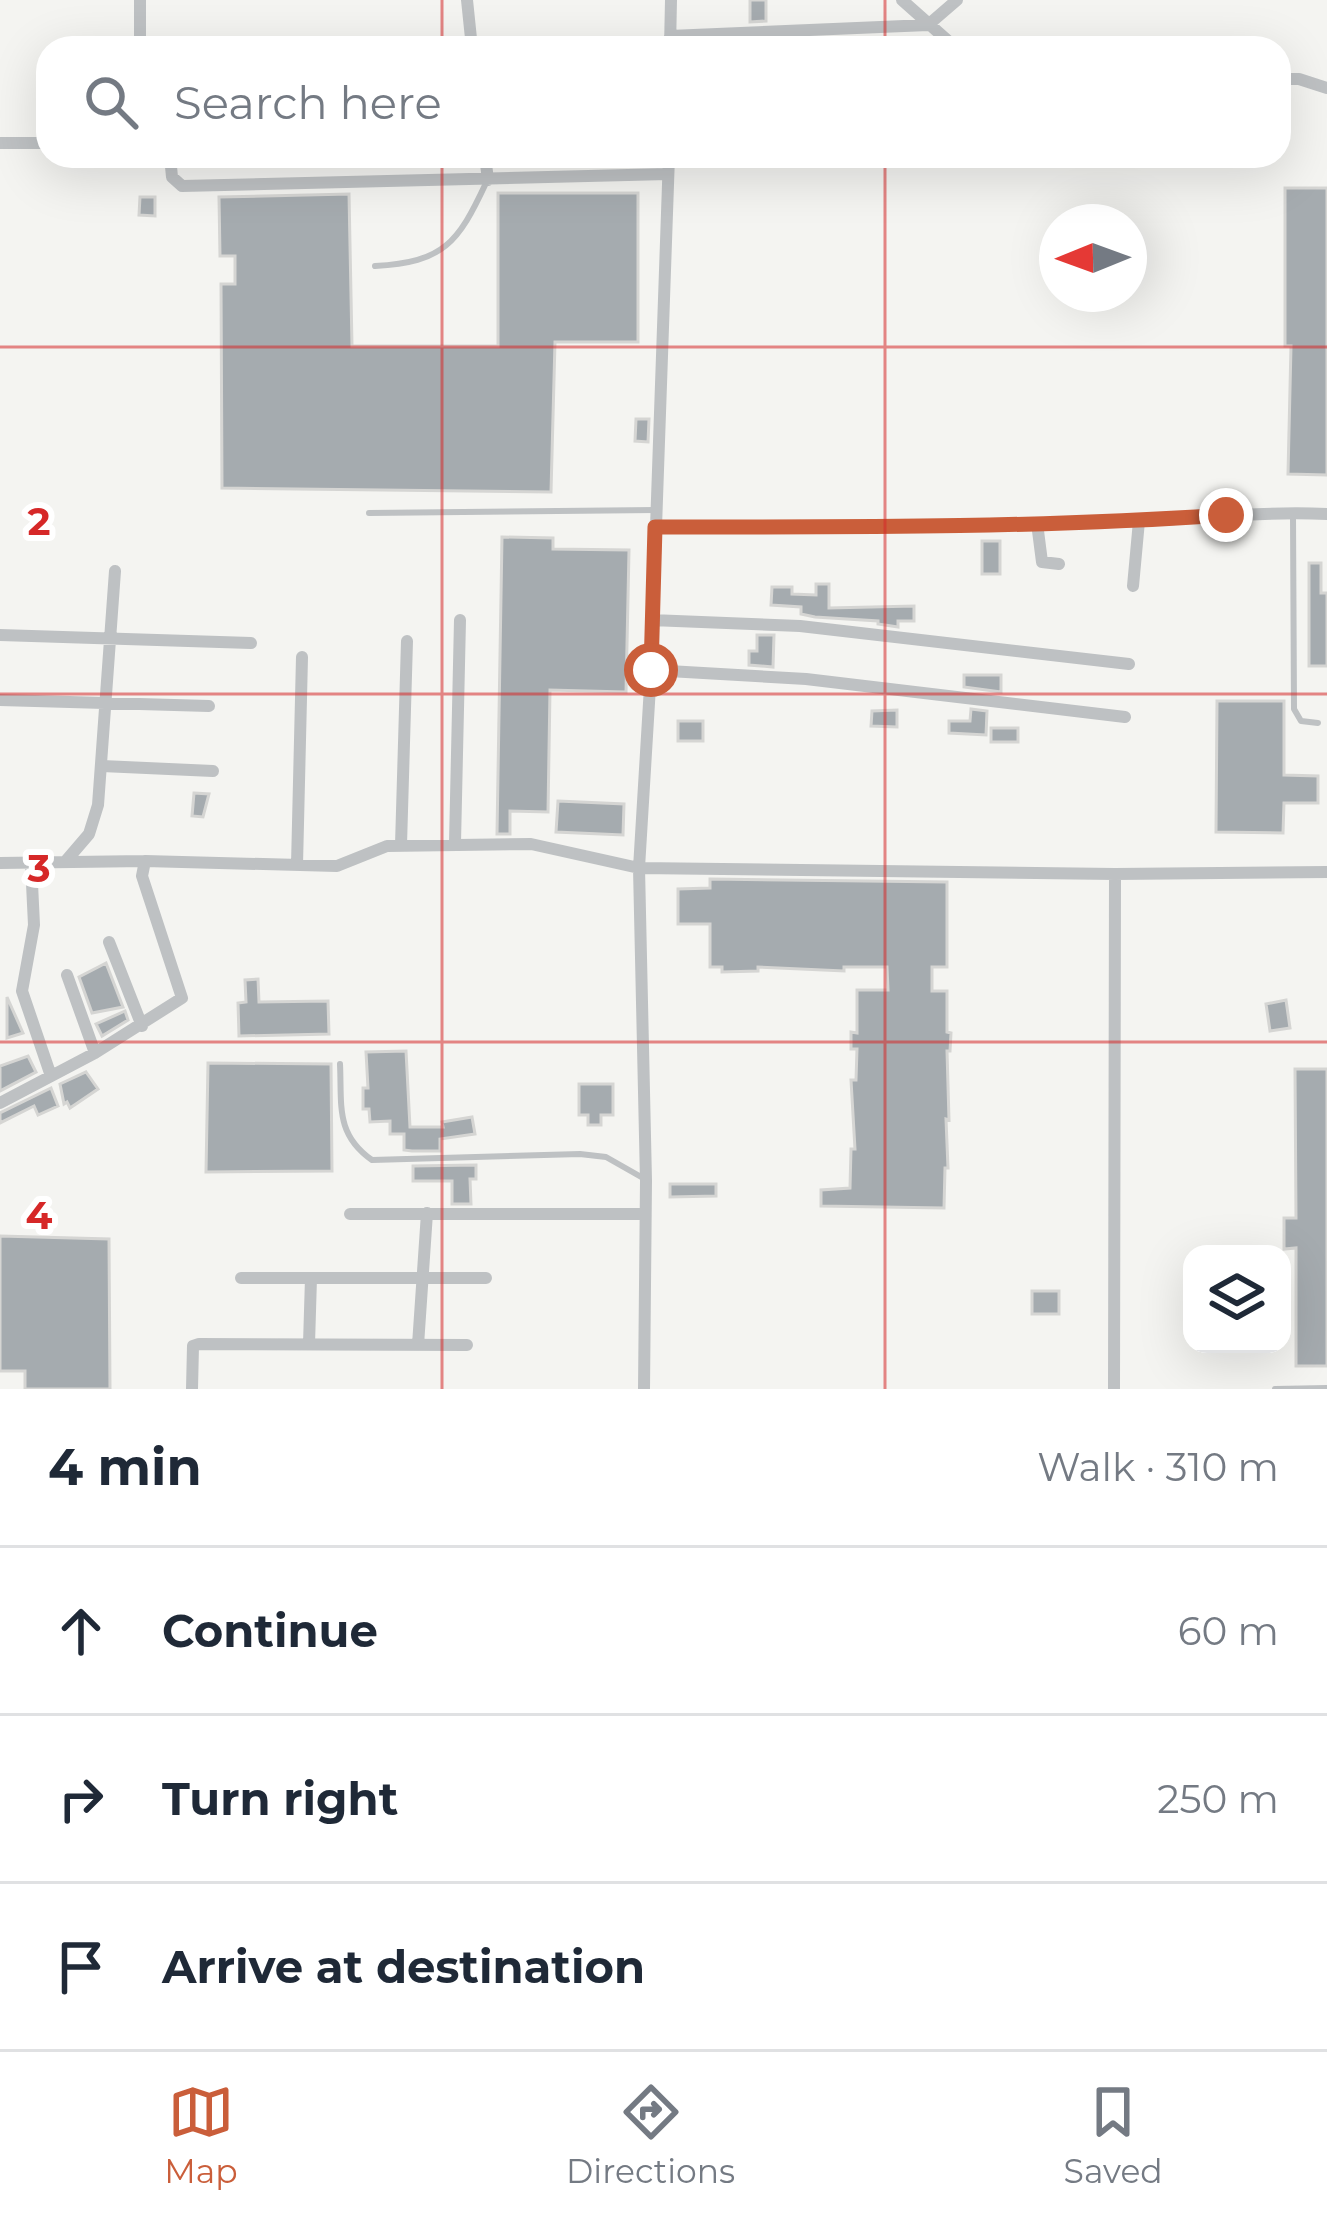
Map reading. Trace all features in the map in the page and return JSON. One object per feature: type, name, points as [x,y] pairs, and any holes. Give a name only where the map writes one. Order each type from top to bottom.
[{"type":"street","points":[[140,36],[141,0]]},
{"type":"street","points":[[467,0],[471,36]]},
{"type":"street","points":[[670,36],[671,0]]},
{"type":"street","points":[[902,0],[941,36]]},
{"type":"street","points":[[761,36],[928,25],[957,0]]},
{"type":"street","points":[[1291,79],[1325,85]]},
{"type":"street","points":[[0,143],[36,143]]},
{"type":"street","points":[[171,168],[172,177],[182,186],[668,174]]},
{"type":"street","points":[[486,168],[488,180]]},
{"type":"street","points":[[644,1389],[646,1181],[639,868],[651,670],[668,168]]},
{"type":"street","points":[[655,527],[1139,521],[1257,511],[1327,514]]},
{"type":"street","points":[[1133,586],[1139,521]]},
{"type":"street","points":[[1037,523],[1039,557],[1042,562],[1059,564]]},
{"type":"street","points":[[65,862],[94,822],[115,571]]},
{"type":"street","points":[[455,843],[460,620]]},
{"type":"street","points":[[652,620],[800,626],[1129,664]]},
{"type":"street","points":[[0,635],[251,643]]},
{"type":"street","points":[[401,844],[406,641]]},
{"type":"street","points":[[297,865],[302,657]]},
{"type":"street","points":[[651,670],[806,679],[1125,717]]},
{"type":"street","points":[[0,700],[209,706]]},
{"type":"street","points":[[102,766],[213,771]]},
{"type":"street","points":[[0,863],[340,866],[401,844],[455,843],[531,844],[639,868],[1327,872]]},
{"type":"street","points":[[0,1103],[142,1026],[182,998],[142,876],[145,861]]},
{"type":"street","points":[[31,863],[34,926],[22,991],[51,1076]]},
{"type":"street","points":[[1114,1389],[1115,874]]},
{"type":"street","points":[[109,942],[142,1026]]},
{"type":"street","points":[[68,975],[95,1053]]},
{"type":"street","points":[[418,1345],[427,1213]]},
{"type":"street","points":[[350,1214],[645,1214]]},
{"type":"street","points":[[241,1277],[486,1278]]},
{"type":"street","points":[[309,1344],[311,1278]]},
{"type":"street","points":[[192,1389],[193,1346],[199,1344],[467,1345]]},
{"type":"lane","points":[[375,266],[406,264],[452,244],[467,225],[488,180]]},
{"type":"lane","points":[[369,513],[656,509]]},
{"type":"lane","points":[[1294,512],[1294,709],[1301,721],[1318,723]]},
{"type":"lane","points":[[340,1064],[343,1124],[352,1146],[371,1160],[580,1154],[625,1165],[646,1181]]},
{"type":"lane","points":[[1275,1389],[1327,1388]]},
{"type":"building","points":[[750,0],[766,0],[766,21],[750,22]]},
{"type":"building","points":[[1285,188],[1327,188],[1327,475],[1288,474],[1291,346],[1285,346]]},
{"type":"building","points":[[498,193],[638,193],[638,342],[555,342],[551,492],[222,488],[221,284],[235,284],[235,256],[220,256],[219,197],[349,194],[352,346],[498,346]]},
{"type":"building","points":[[140,197],[155,197],[155,216],[139,215]]},
{"type":"building","points":[[636,419],[649,419],[648,442],[635,441]]},
{"type":"building","points":[[502,537],[553,538],[553,549],[629,550],[626,692],[550,690],[548,812],[510,811],[510,834],[497,834]]},
{"type":"building","points":[[982,541],[1000,541],[1000,574],[982,574]]},
{"type":"building","points":[[1309,563],[1321,563],[1321,593],[1327,593],[1327,666],[1309,666]]},
{"type":"building","points":[[816,584],[829,584],[829,608],[914,606],[914,621],[898,621],[898,627],[815,617],[801,614],[801,607],[771,605],[772,587],[816,595]]},
{"type":"building","points":[[757,635],[774,635],[773,667],[749,665],[749,651],[757,651]]},
{"type":"building","points":[[964,675],[1001,675],[1001,692],[964,687]]},
{"type":"building","points":[[1217,701],[1284,701],[1284,775],[1318,776],[1318,803],[1284,803],[1283,833],[1216,832]]},
{"type":"building","points":[[971,709],[987,711],[986,735],[949,733],[949,721],[970,721]]},
{"type":"building","points":[[897,710],[897,727],[871,726],[872,711]]},
{"type":"building","points":[[678,721],[703,721],[703,741],[678,741]]},
{"type":"building","points":[[991,728],[1018,728],[1018,742],[991,742]]},
{"type":"building","points":[[194,793],[209,794],[203,817],[192,816]]},
{"type":"building","points":[[558,801],[624,804],[623,835],[556,832]]},
{"type":"building","points":[[710,879],[947,882],[947,967],[932,967],[932,991],[947,991],[947,1032],[951,1033],[944,1208],[821,1206],[821,1190],[850,1188],[851,1149],[855,1149],[851,1080],[856,1080],[857,1049],[851,1049],[851,1032],[857,1033],[857,990],[888,990],[887,967],[844,967],[844,971],[758,967],[758,971],[722,972],[722,967],[710,967],[710,924],[678,924],[678,889],[710,888]]},
{"type":"building","points":[[106,963],[123,1007],[92,1013],[79,977]]},
{"type":"building","points":[[258,979],[259,1002],[328,1001],[329,1034],[239,1036],[238,1003],[246,1002],[245,980]]},
{"type":"building","points":[[7,997],[23,1033],[7,1038]]},
{"type":"building","points":[[1286,1000],[1290,1028],[1270,1031],[1266,1004]]},
{"type":"building","points":[[125,1011],[128,1020],[102,1036],[96,1024]]},
{"type":"building","points":[[406,1051],[410,1127],[443,1127],[442,1122],[472,1117],[475,1134],[440,1139],[440,1151],[412,1151],[404,1150],[404,1134],[390,1134],[390,1121],[370,1122],[369,1109],[363,1109],[363,1088],[368,1088],[366,1052]]},
{"type":"building","points":[[28,1056],[36,1072],[0,1091],[0,1066]]},
{"type":"building","points":[[208,1063],[331,1064],[332,1171],[206,1172]]},
{"type":"building","points":[[1295,1069],[1327,1069],[1327,1366],[1296,1366],[1296,1248],[1284,1245],[1284,1218],[1296,1218]]},
{"type":"building","points":[[86,1072],[98,1089],[70,1108],[64,1104],[60,1084]]},
{"type":"building","points":[[579,1084],[613,1084],[613,1115],[601,1115],[601,1125],[588,1125],[588,1115],[579,1115]]},
{"type":"building","points":[[51,1088],[58,1106],[38,1115],[34,1106],[0,1123],[0,1113]]},
{"type":"building","points":[[476,1165],[476,1179],[470,1179],[471,1204],[452,1204],[452,1181],[413,1181],[413,1166]]},
{"type":"building","points":[[670,1184],[716,1184],[716,1196],[670,1197]]},
{"type":"building","points":[[0,1236],[109,1239],[110,1389],[25,1389],[25,1371],[0,1371]]},
{"type":"building","points":[[1032,1291],[1059,1291],[1059,1314],[1032,1314]]},
{"type":"route","points":[[651,670],[655,527],[1139,521],[1226,515]]}]
